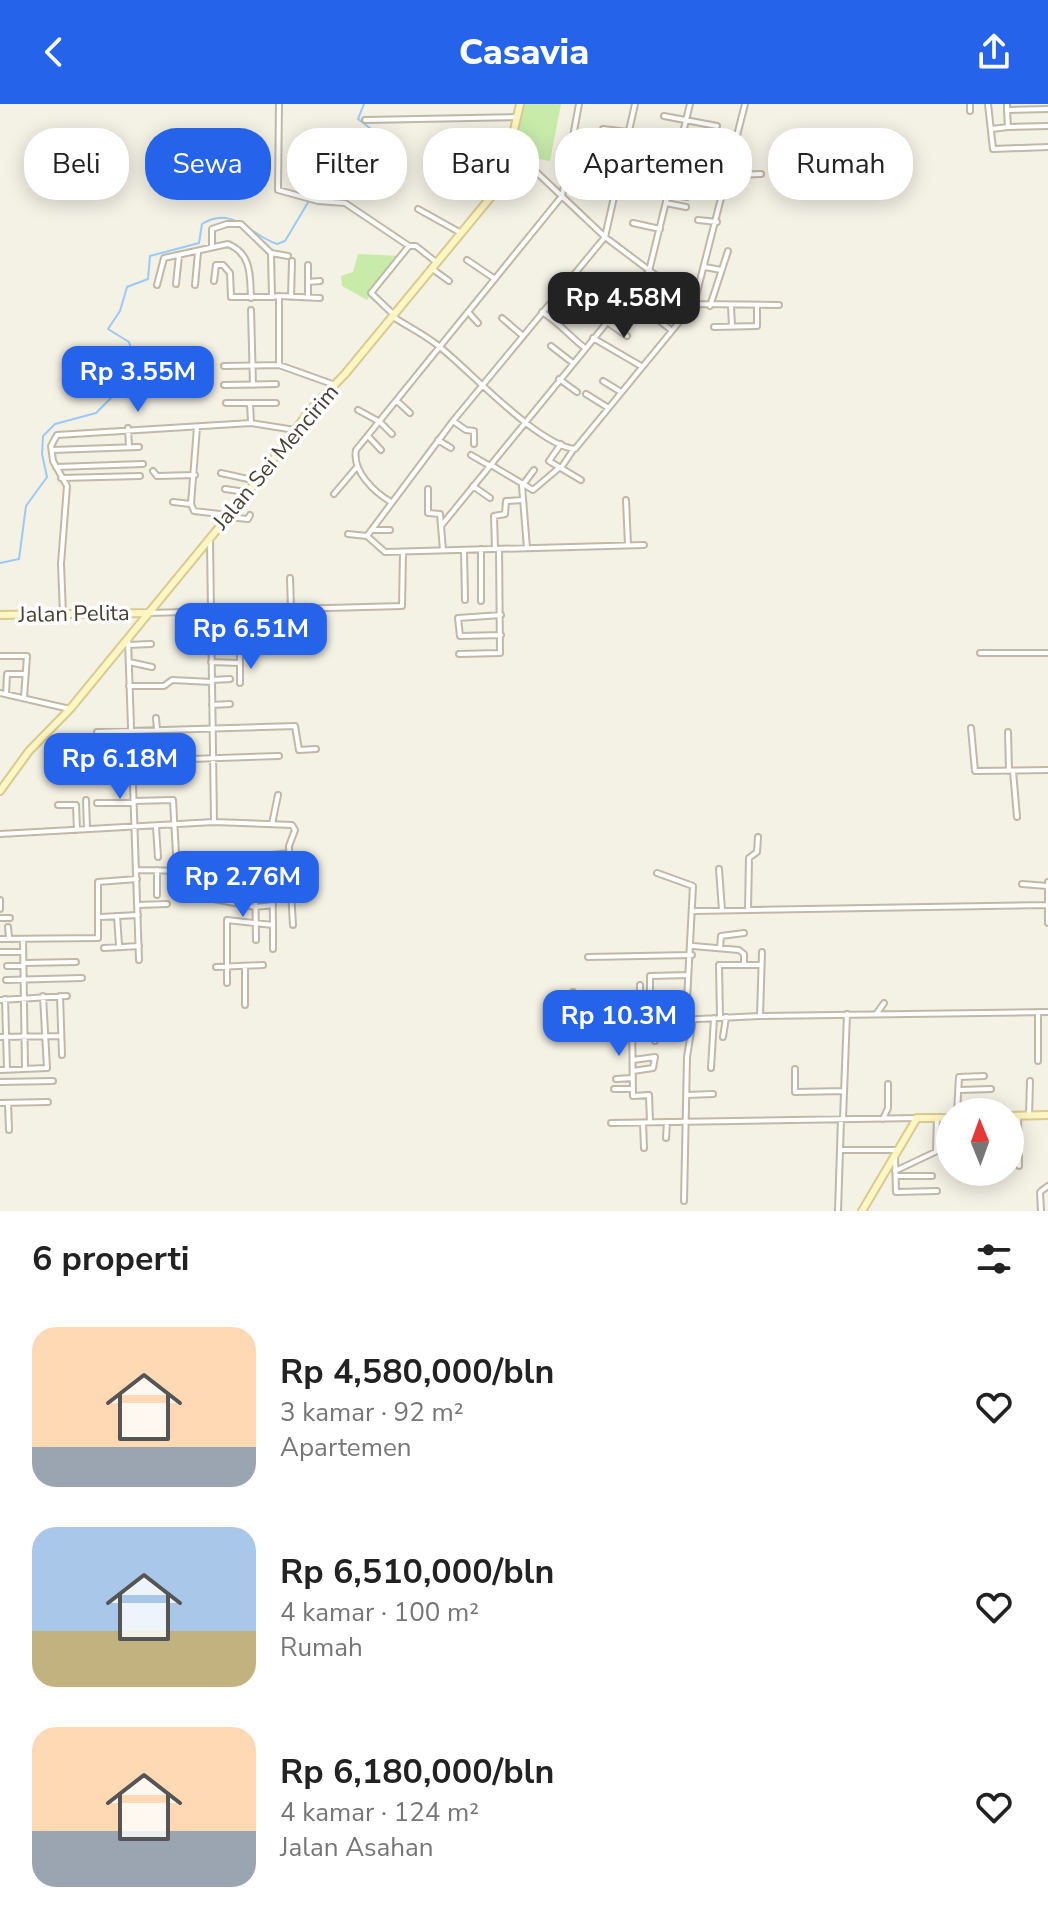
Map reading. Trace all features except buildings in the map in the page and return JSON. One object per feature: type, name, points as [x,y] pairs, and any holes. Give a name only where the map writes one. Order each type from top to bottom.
[{"type":"street","points":[[279,104],[277,188],[312,200],[345,203],[409,246],[416,246],[449,281]]},
{"type":"street","name":"Jalan Sei Mencirim","points":[[514,128],[520,104]]},
{"type":"street","points":[[574,128],[579,104]]},
{"type":"street","points":[[629,128],[635,104]]},
{"type":"street","points":[[685,128],[690,104]]},
{"type":"street","points":[[739,128],[745,104]]},
{"type":"street","points":[[970,104],[970,111]]},
{"type":"street","points":[[988,104],[993,152],[1048,147]]},
{"type":"street","points":[[1008,127],[1007,107],[1048,109]]},
{"type":"street","points":[[664,116],[717,126]]},
{"type":"street","points":[[365,120],[517,117]]},
{"type":"street","points":[[992,129],[1048,126]]},
{"type":"street","points":[[539,174],[555,189]]},
{"type":"street","points":[[752,175],[761,174]]},
{"type":"street","name":"Jalan Sei Mencirim","points":[[0,791],[29,751],[128,641],[147,613],[257,481],[295,430],[340,380],[487,200]]},
{"type":"street","points":[[334,494],[356,468],[356,450],[559,200]]},
{"type":"street","points":[[566,200],[605,237],[694,304],[779,305]]},
{"type":"street","points":[[367,536],[480,387],[605,237],[614,200]]},
{"type":"street","points":[[441,526],[649,271],[667,200]]},
{"type":"street","points":[[471,455],[522,486],[536,490],[560,467],[694,304],[722,200]]},
{"type":"street","points":[[666,203],[686,207]]},
{"type":"street","points":[[418,209],[461,233]]},
{"type":"street","points":[[698,220],[717,222]]},
{"type":"street","points":[[633,223],[660,229]]},
{"type":"street","points":[[212,245],[212,229],[241,224],[271,253],[290,259],[291,297]]},
{"type":"street","points":[[157,285],[162,259],[198,252],[212,245],[233,246],[248,261],[251,298]]},
{"type":"street","points":[[409,246],[371,293],[392,315],[441,347],[480,387],[525,421],[573,450]]},
{"type":"street","points":[[710,306],[728,251]]},
{"type":"street","points":[[195,285],[198,252]]},
{"type":"street","points":[[271,253],[272,297]]},
{"type":"street","points":[[176,284],[179,255]]},
{"type":"street","points":[[467,260],[495,280]]},
{"type":"street","points":[[214,281],[216,265],[223,265],[230,273],[231,297],[320,298]]},
{"type":"street","points":[[308,265],[308,297]]},
{"type":"street","points":[[705,267],[721,270]]},
{"type":"street","points":[[571,278],[590,295],[608,320],[627,336]]},
{"type":"street","points":[[613,278],[632,291]]},
{"type":"street","points":[[308,282],[320,281]]},
{"type":"street","points":[[554,282],[562,289]]},
{"type":"street","points":[[279,296],[279,365]]},
{"type":"street","points":[[554,298],[578,316]]},
{"type":"street","points":[[731,306],[732,326]]},
{"type":"street","points":[[714,327],[757,326],[757,306]]},
{"type":"street","points":[[251,310],[253,385]]},
{"type":"street","points":[[542,312],[565,327],[570,336],[585,348]]},
{"type":"street","points":[[469,313],[478,323]]},
{"type":"street","points":[[651,314],[671,330]]},
{"type":"street","points":[[502,318],[523,336]]},
{"type":"street","points":[[593,338],[641,366]]},
{"type":"street","points":[[551,346],[573,363]]},
{"type":"street","points":[[224,366],[279,365],[340,380]]},
{"type":"street","points":[[559,379],[577,392]]},
{"type":"street","points":[[603,381],[621,392]]},
{"type":"street","points":[[224,385],[276,384]]},
{"type":"street","points":[[586,394],[608,408]]},
{"type":"street","points":[[397,401],[410,413]]},
{"type":"street","points":[[226,403],[276,403]]},
{"type":"street","points":[[250,403],[251,423]]},
{"type":"street","points":[[358,410],[380,422],[392,434]]},
{"type":"street","points":[[453,421],[466,430],[474,431],[474,444]]},
{"type":"street","points":[[63,614],[61,564],[67,496],[52,450],[54,438],[60,432],[251,423],[295,430]]},
{"type":"street","points":[[197,427],[192,510],[248,519],[250,515]]},
{"type":"street","points":[[128,428],[129,447]]},
{"type":"street","points":[[368,436],[381,450]]},
{"type":"street","points":[[438,440],[451,448]]},
{"type":"street","points":[[561,444],[549,461],[581,480]]},
{"type":"street","points":[[52,450],[139,447]]},
{"type":"street","points":[[417,452],[424,458]]},
{"type":"street","points":[[56,467],[143,464]]},
{"type":"street","points":[[356,468],[378,493],[391,502]]},
{"type":"street","points":[[527,548],[522,486],[534,470]]},
{"type":"street","points":[[153,471],[157,476],[195,475]]},
{"type":"street","points":[[221,473],[257,481]]},
{"type":"street","points":[[61,478],[140,476]]},
{"type":"street","points":[[473,486],[490,498]]},
{"type":"street","points":[[225,489],[246,492]]},
{"type":"street","points":[[428,489],[428,513],[440,514],[443,550]]},
{"type":"street","points":[[459,654],[499,654],[501,615],[494,516],[505,514],[505,501],[523,500]]},
{"type":"street","points":[[626,500],[628,545]]},
{"type":"street","points":[[173,502],[191,504]]},
{"type":"street","points":[[372,530],[390,530]]},
{"type":"street","points":[[348,534],[367,536],[381,550],[403,552],[644,545]]},
{"type":"street","points":[[210,537],[214,822]]},
{"type":"street","points":[[481,549],[481,601]]},
{"type":"street","points":[[464,550],[465,600]]},
{"type":"street","points":[[147,613],[403,606],[403,552]]},
{"type":"street","points":[[290,578],[291,609]]},
{"type":"street","name":"Jalan Pelita","points":[[0,615],[147,613]]},
{"type":"street","points":[[501,615],[458,618],[460,636],[501,635]]},
{"type":"street","points":[[240,629],[240,683]]},
{"type":"street","points":[[188,634],[211,634]]},
{"type":"street","points":[[139,960],[128,641],[151,644]]},
{"type":"street","points":[[980,653],[1048,653]]},
{"type":"street","points":[[1,656],[27,656],[24,697]]},
{"type":"street","points":[[129,662],[152,667]]},
{"type":"street","points":[[211,662],[240,663]]},
{"type":"street","points":[[26,674],[7,674],[3,694],[70,709]]},
{"type":"street","points":[[129,686],[164,686],[172,680],[230,679]]},
{"type":"street","points":[[212,705],[230,704]]},
{"type":"street","points":[[156,718],[157,729]]},
{"type":"street","points":[[97,732],[295,726],[299,750],[316,749]]},
{"type":"street","points":[[971,728],[973,770],[1048,770]]},
{"type":"street","points":[[1008,732],[1017,817]]},
{"type":"street","points":[[82,747],[132,745]]},
{"type":"street","points":[[133,761],[279,756]]},
{"type":"street","points":[[82,772],[133,769]]},
{"type":"street","points":[[272,824],[278,795]]},
{"type":"street","points":[[86,800],[87,829]]},
{"type":"street","points":[[97,803],[173,800],[176,854]]},
{"type":"street","points":[[58,805],[76,805],[77,830]]},
{"type":"street","points":[[0,834],[214,822],[294,826],[289,853],[293,925]]},
{"type":"street","points":[[156,827],[158,857]]},
{"type":"street","points":[[748,910],[749,861],[757,852],[758,837]]},
{"type":"street","points":[[273,949],[272,854],[289,853]]},
{"type":"street","points":[[719,869],[722,910]]},
{"type":"street","points":[[136,870],[190,871]]},
{"type":"street","points":[[157,870],[157,895]]},
{"type":"street","points":[[657,873],[693,886],[693,946],[687,975],[686,1019]]},
{"type":"street","points":[[273,883],[290,875]]},
{"type":"street","points":[[255,876],[256,940]]},
{"type":"street","points":[[238,877],[272,876]]},
{"type":"street","points":[[0,939],[98,938],[99,881],[137,879]]},
{"type":"street","points":[[1022,884],[1048,884],[1048,923]]},
{"type":"street","points":[[214,899],[255,907],[273,905]]},
{"type":"street","points":[[0,900],[0,909]]},
{"type":"street","points":[[138,905],[167,904]]},
{"type":"street","points":[[693,911],[1047,905]]},
{"type":"street","points":[[100,917],[138,915]]},
{"type":"street","points":[[117,916],[119,946]]},
{"type":"street","points":[[0,918],[10,918]]},
{"type":"street","points":[[227,983],[227,920],[273,925]]},
{"type":"street","points":[[8,927],[9,938]]},
{"type":"street","points":[[720,948],[721,936],[744,933]]},
{"type":"street","points":[[735,935],[735,949]]},
{"type":"street","points":[[23,939],[25,1068]]},
{"type":"street","points":[[104,948],[139,946]]},
{"type":"street","points":[[693,946],[735,949],[743,952],[744,965]]},
{"type":"street","points":[[0,952],[23,952]]},
{"type":"street","points":[[760,1016],[762,952]]},
{"type":"street","points":[[588,957],[692,955]]},
{"type":"street","points":[[7,966],[76,962]]},
{"type":"street","points":[[216,967],[263,965]]},
{"type":"street","points":[[723,1037],[718,966],[761,965]]},
{"type":"street","points":[[245,966],[245,1005]]},
{"type":"street","points":[[655,1041],[650,976],[687,975]]},
{"type":"street","points":[[6,980],[82,978]]},
{"type":"street","points":[[640,985],[640,1021]]},
{"type":"street","points":[[573,992],[575,1025],[723,1017],[1048,1012]]},
{"type":"street","points":[[0,1070],[47,1068],[43,996]]},
{"type":"street","points":[[60,996],[62,1055]]},
{"type":"street","points":[[7,1070],[3,1000],[67,996]]},
{"type":"street","points":[[877,1013],[884,1003]]},
{"type":"street","points":[[1038,1012],[1038,1061]]},
{"type":"street","points":[[838,1211],[847,1014]]},
{"type":"street","points":[[711,1068],[714,1018]]},
{"type":"street","points":[[684,1201],[686,1095],[693,1019]]},
{"type":"street","points":[[632,1022],[633,1096],[649,1096],[650,1122]]},
{"type":"street","points":[[0,1037],[61,1036]]},
{"type":"street","points":[[633,1060],[655,1057],[653,1068],[633,1071]]},
{"type":"street","points":[[795,1069],[795,1092],[844,1091]]},
{"type":"street","points":[[958,1098],[960,1077],[984,1076]]},
{"type":"street","points":[[616,1079],[633,1078]]},
{"type":"street","points":[[0,1082],[53,1081]]},
{"type":"street","points":[[1029,1116],[1030,1081]]},
{"type":"street","points":[[883,1119],[888,1108],[888,1084]]},
{"type":"street","points":[[614,1089],[633,1089]]},
{"type":"street","points":[[959,1090],[991,1089]]},
{"type":"street","points":[[686,1095],[713,1094]]},
{"type":"street","points":[[0,1103],[48,1102]]},
{"type":"street","points":[[8,1103],[9,1130]]},
{"type":"street","points":[[1024,1116],[1048,1115]]},
{"type":"street","points":[[862,1211],[917,1118]]},
{"type":"street","points":[[611,1123],[936,1118]]},
{"type":"street","points":[[643,1122],[644,1148]]},
{"type":"street","points":[[666,1138],[667,1122]]},
{"type":"street","points":[[841,1150],[897,1154]]},
{"type":"street","points":[[896,1173],[936,1152]]},
{"type":"street","points":[[897,1154],[898,1192],[937,1191]]},
{"type":"street","points":[[896,1173],[932,1176]]},
{"type":"street","points":[[1041,1211],[1040,1192],[1048,1186]]},
{"type":"green space","points":[[524,104],[561,104],[550,161],[539,159],[539,128],[519,128]]},
{"type":"green space","points":[[358,254],[402,256],[367,300],[342,286],[341,276],[353,272]]},
{"type":"waterway","points":[[0,563],[19,559],[26,506],[47,477],[42,454],[43,436],[55,424],[96,413],[131,373],[133,355],[129,342],[108,329],[120,311],[127,287],[148,279],[150,256],[199,243],[202,224],[213,219],[232,220],[277,244],[285,241],[328,169],[355,170],[361,166],[375,132],[358,119],[364,104]]}]
